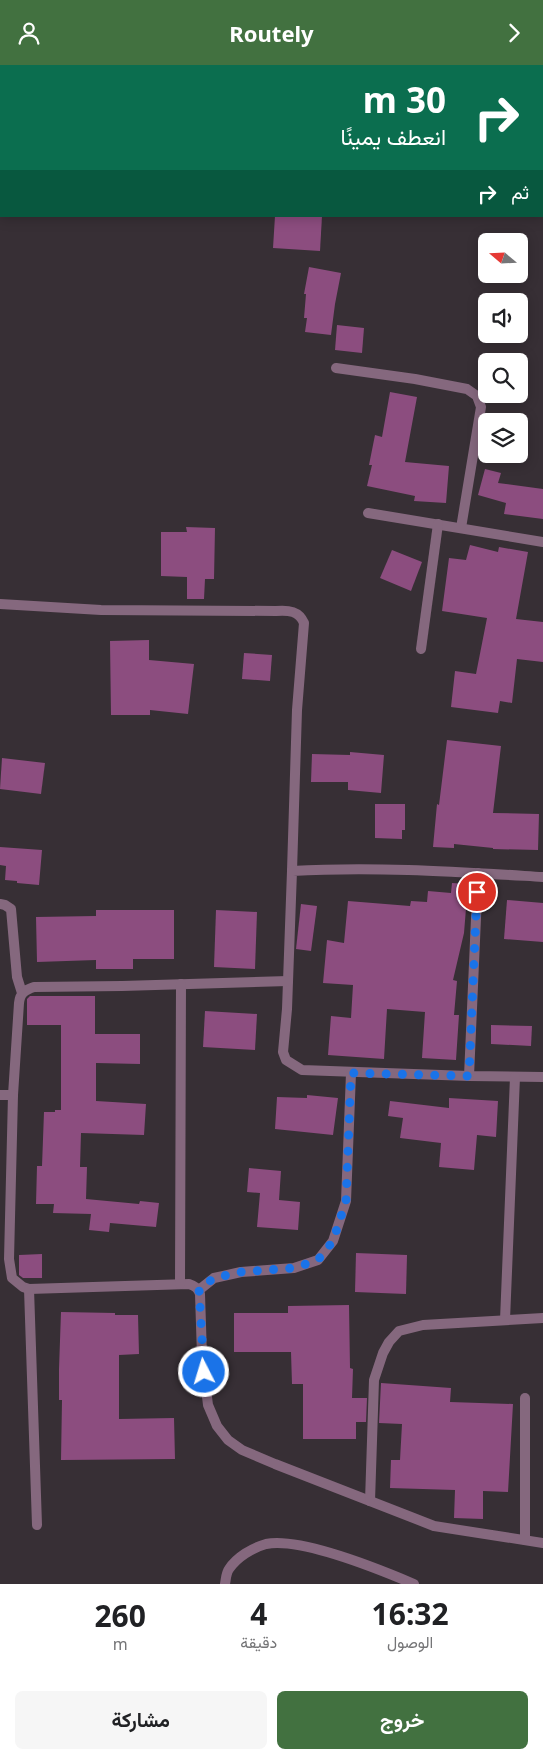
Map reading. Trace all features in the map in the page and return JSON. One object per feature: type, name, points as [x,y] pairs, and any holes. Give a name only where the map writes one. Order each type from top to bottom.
[{"type":"street","points":[[336,368],[415,379],[467,389],[477,396],[481,407],[461,528]]},
{"type":"street","points":[[368,513],[543,542]]},
{"type":"street","points":[[421,649],[438,524]]},
{"type":"street","points":[[0,604],[101,611],[287,610],[301,617],[304,623],[297,710],[288,981],[283,1052],[286,1061],[302,1070],[351,1073],[543,1077]]},
{"type":"street","points":[[292,871],[320,869],[478,873],[543,877]]},
{"type":"street","points":[[469,1076],[478,873]]},
{"type":"street","points":[[0,904],[11,909],[17,977],[22,993],[19,1003],[13,1095],[9,1259],[12,1278],[16,1283],[29,1289],[180,1284],[189,1284],[199,1289]]},
{"type":"street","points":[[22,993],[34,987],[288,981]]},
{"type":"street","points":[[180,1284],[181,984]]},
{"type":"street","points":[[199,1289],[214,1278],[241,1272],[294,1268],[318,1260],[333,1241],[346,1201],[351,1073]]},
{"type":"street","points":[[505,1320],[514,1077]]},
{"type":"street","points":[[0,1095],[13,1095]]},
{"type":"street","points":[[29,1289],[37,1525]]},
{"type":"street","points":[[199,1289],[202,1356],[208,1405],[217,1426],[228,1440],[242,1450],[267,1461],[434,1525],[543,1543]]},
{"type":"street","points":[[370,1501],[374,1380],[378,1365],[389,1342],[399,1331],[423,1325],[543,1318]]},
{"type":"street","points":[[524,1540],[525,1398]]},
{"type":"street","points":[[225,1584],[228,1570],[244,1553],[267,1544],[294,1545],[328,1553],[383,1571],[414,1584]]},
{"type":"building","points":[[275,217],[322,217],[320,251],[273,248]]},
{"type":"building","points":[[309,267],[341,273],[331,335],[305,332],[307,318],[304,318],[306,294],[304,294]]},
{"type":"building","points":[[337,325],[364,328],[362,353],[335,350]]},
{"type":"building","points":[[390,392],[417,397],[405,462],[449,466],[446,503],[414,501],[415,496],[367,486],[372,465],[369,465],[375,435],[382,437]]},
{"type":"building","points":[[485,469],[501,473],[498,483],[543,489],[543,519],[504,514],[506,503],[478,495]]},
{"type":"building","points":[[186,527],[215,528],[214,579],[205,579],[204,599],[187,599],[187,577],[161,576],[161,532],[187,532]]},
{"type":"building","points":[[470,545],[498,552],[499,547],[528,552],[516,619],[543,622],[543,662],[517,659],[512,703],[500,701],[498,713],[451,707],[455,671],[476,674],[487,618],[442,611],[449,558],[466,560]]},
{"type":"building","points":[[392,550],[422,562],[411,591],[380,578]]},
{"type":"building","points":[[149,640],[149,660],[194,664],[188,714],[150,710],[150,715],[111,715],[110,641]]},
{"type":"building","points":[[244,653],[272,655],[270,681],[242,679]]},
{"type":"building","points":[[447,740],[501,746],[493,813],[539,814],[538,850],[493,849],[454,844],[454,848],[433,847],[437,804],[439,805]]},
{"type":"building","points":[[350,752],[384,755],[381,793],[348,790],[348,782],[311,782],[312,754],[350,755]]},
{"type":"building","points":[[2,758],[45,763],[41,794],[0,789]]},
{"type":"building","points":[[375,804],[405,804],[405,830],[402,830],[402,839],[375,838]]},
{"type":"building","points":[[0,847],[42,850],[39,885],[5,880],[6,866],[0,865]]},
{"type":"building","points":[[452,883],[468,884],[464,933],[453,980],[457,981],[454,1015],[459,1015],[456,1060],[422,1058],[425,1012],[387,1009],[384,1059],[328,1055],[331,1016],[351,1018],[353,985],[323,983],[327,940],[344,943],[348,901],[410,906],[411,901],[427,902],[428,891],[451,893]]},
{"type":"building","points":[[507,900],[543,903],[543,942],[504,939]]},
{"type":"building","points":[[301,904],[317,906],[311,951],[296,949]]},
{"type":"building","points":[[96,910],[174,910],[174,959],[133,959],[133,969],[96,969],[96,960],[37,962],[36,917],[96,916]]},
{"type":"building","points":[[216,910],[257,912],[255,969],[214,967]]},
{"type":"building","points":[[30,996],[95,996],[95,1034],[140,1034],[140,1064],[96,1063],[96,1101],[146,1104],[144,1135],[81,1133],[80,1167],[87,1167],[86,1199],[139,1204],[140,1201],[159,1203],[156,1227],[110,1223],[109,1232],[89,1230],[91,1214],[53,1213],[54,1204],[36,1204],[37,1166],[42,1166],[44,1112],[61,1110],[61,1025],[27,1025],[27,999]]},
{"type":"building","points":[[205,1011],[257,1014],[255,1050],[203,1047]]},
{"type":"building","points":[[491,1025],[532,1026],[531,1046],[491,1044]]},
{"type":"building","points":[[307,1095],[338,1098],[333,1135],[275,1129],[277,1097],[307,1098]]},
{"type":"building","points":[[449,1098],[498,1101],[496,1137],[477,1135],[474,1170],[439,1167],[441,1143],[400,1138],[403,1118],[388,1116],[390,1101],[449,1108]]},
{"type":"building","points":[[249,1168],[281,1171],[279,1200],[300,1202],[298,1230],[257,1227],[260,1193],[247,1192]]},
{"type":"building","points":[[356,1253],[407,1255],[406,1294],[355,1292]]},
{"type":"building","points":[[42,1254],[42,1278],[23,1278],[19,1275],[19,1255]]},
{"type":"building","points":[[349,1305],[350,1368],[353,1369],[352,1398],[367,1398],[366,1422],[356,1422],[356,1439],[303,1439],[303,1384],[292,1384],[291,1352],[234,1352],[234,1313],[288,1313],[288,1306]]},
{"type":"building","points":[[61,1312],[138,1315],[139,1354],[119,1355],[119,1419],[174,1418],[175,1459],[61,1460],[62,1400],[59,1400],[59,1369]]},
{"type":"building","points":[[381,1383],[451,1388],[450,1402],[513,1404],[508,1492],[483,1491],[483,1519],[454,1518],[455,1490],[390,1488],[391,1460],[400,1460],[402,1424],[379,1423]]},
{"type":"route","points":[[204,1372],[199,1289],[214,1278],[241,1272],[294,1268],[318,1260],[333,1241],[346,1201],[351,1073],[469,1076],[477,892]]}]
